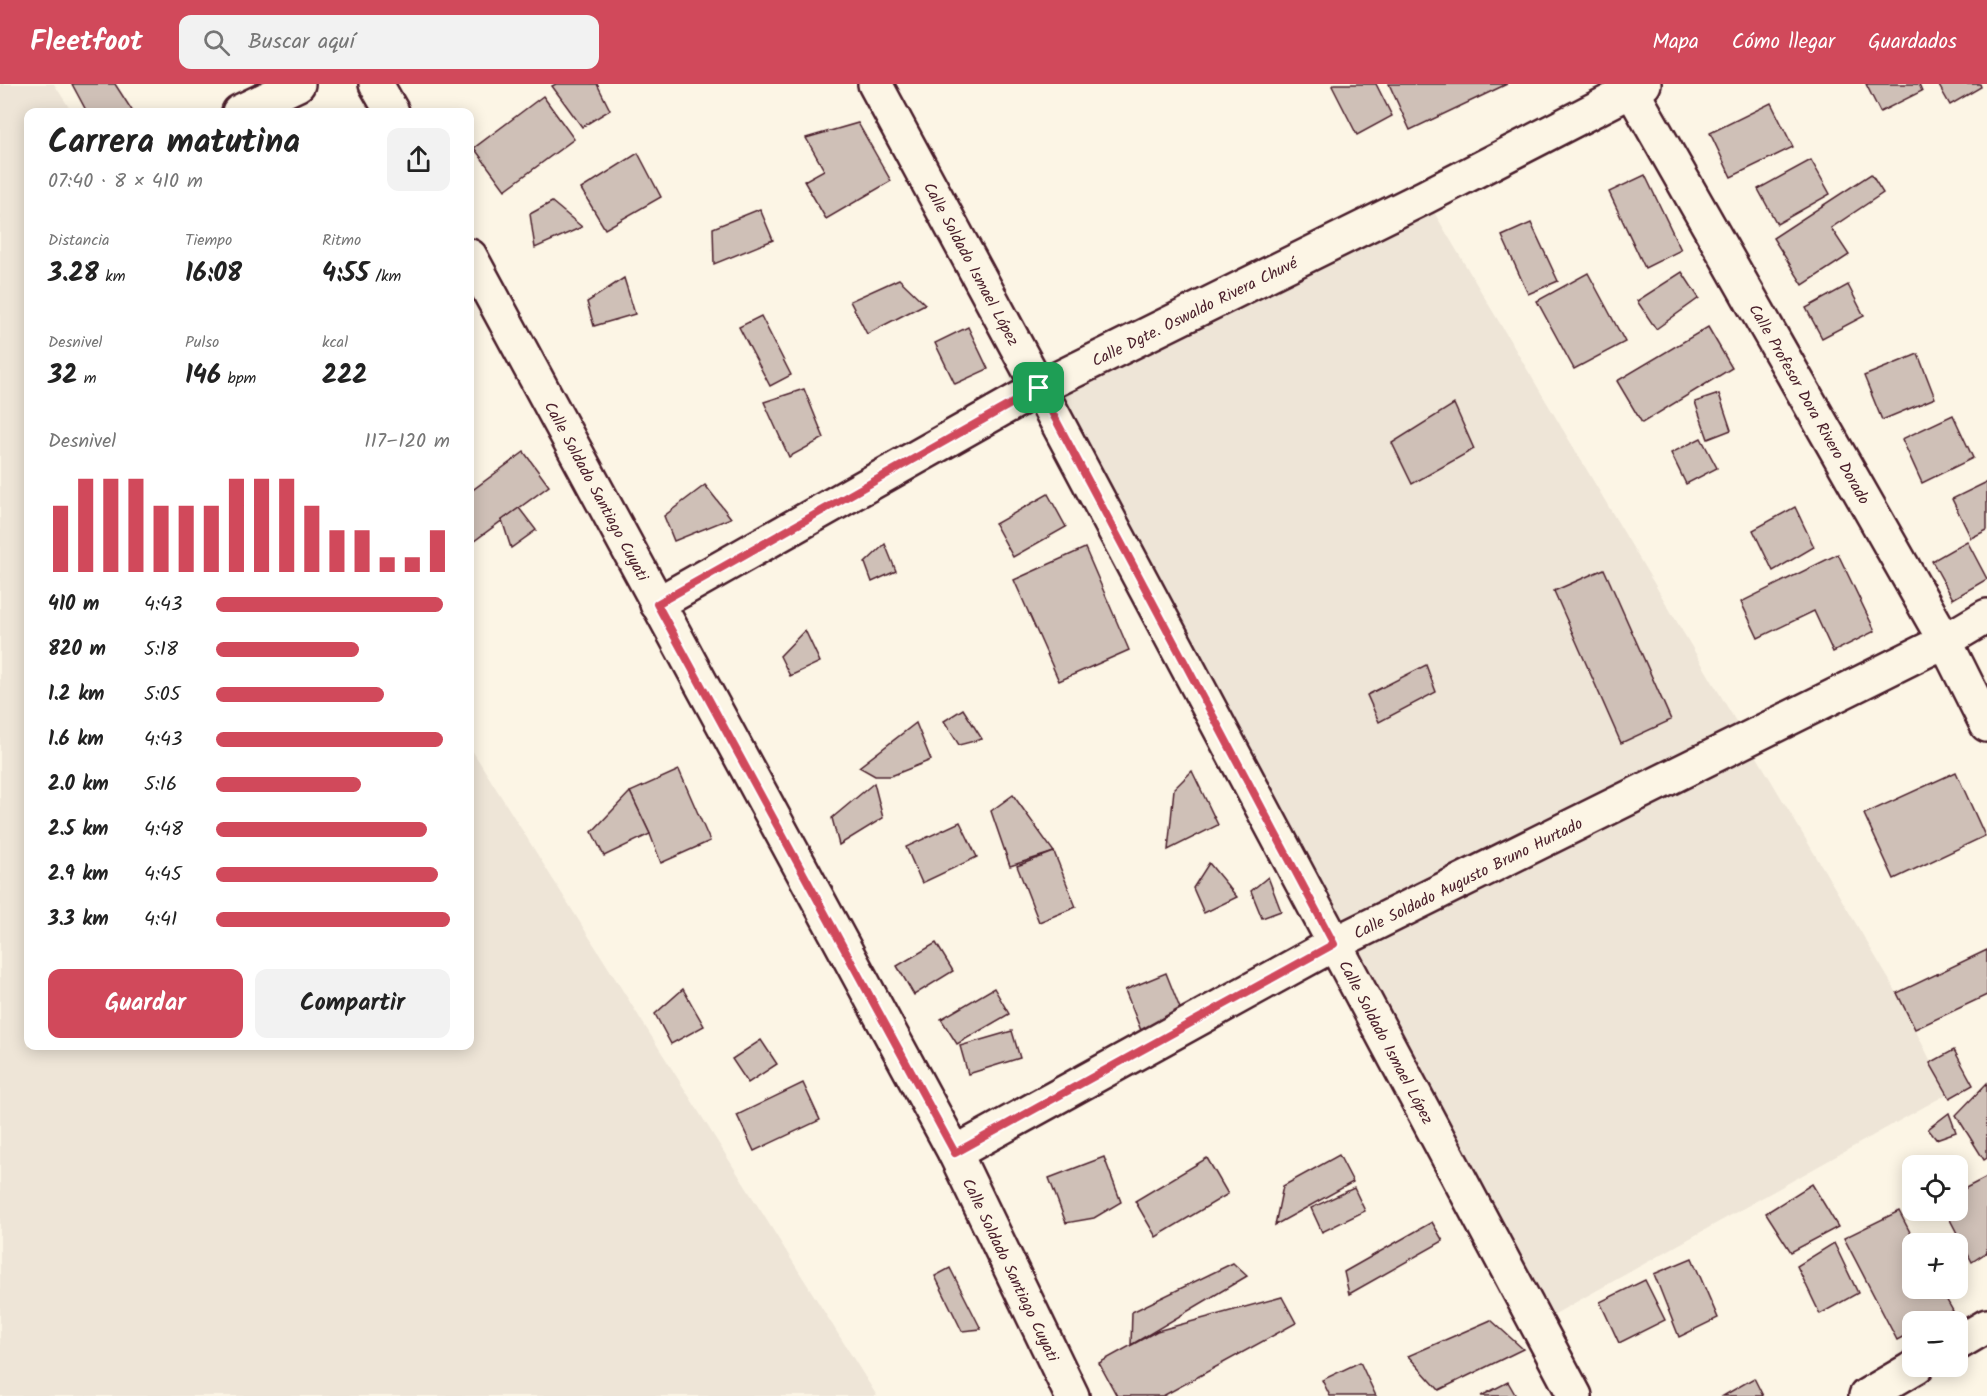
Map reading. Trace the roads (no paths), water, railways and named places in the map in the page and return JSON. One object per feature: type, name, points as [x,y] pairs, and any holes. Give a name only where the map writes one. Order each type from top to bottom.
[{"type":"street","points":[[247,108],[298,84]]},
{"type":"street","points":[[376,84],[390,108]]},
{"type":"street","name":"Calle Soldado Ismael López","points":[[875,84],[1575,1396]]},
{"type":"street","name":"Calle Dgte. Oswaldo Rivera Chuvé","points":[[657,604],[1039,388],[1425,197],[1634,86]]},
{"type":"street","name":"Calle Profesor Dora Rivero Dorado","points":[[1634,86],[1945,641],[1987,725]]},
{"type":"street","name":"Calle Soldado Santiago Cuyati","points":[[474,263],[955,1153],[1072,1396]]},
{"type":"street","name":"Calle Soldado Augusto Bruno Hurtado","points":[[955,1153],[1334,944],[1945,641],[1987,616]]},
{"type":"street","points":[[1968,1337],[1987,1326]]},
{"type":"street","points":[[1866,1396],[1902,1375]]}]
